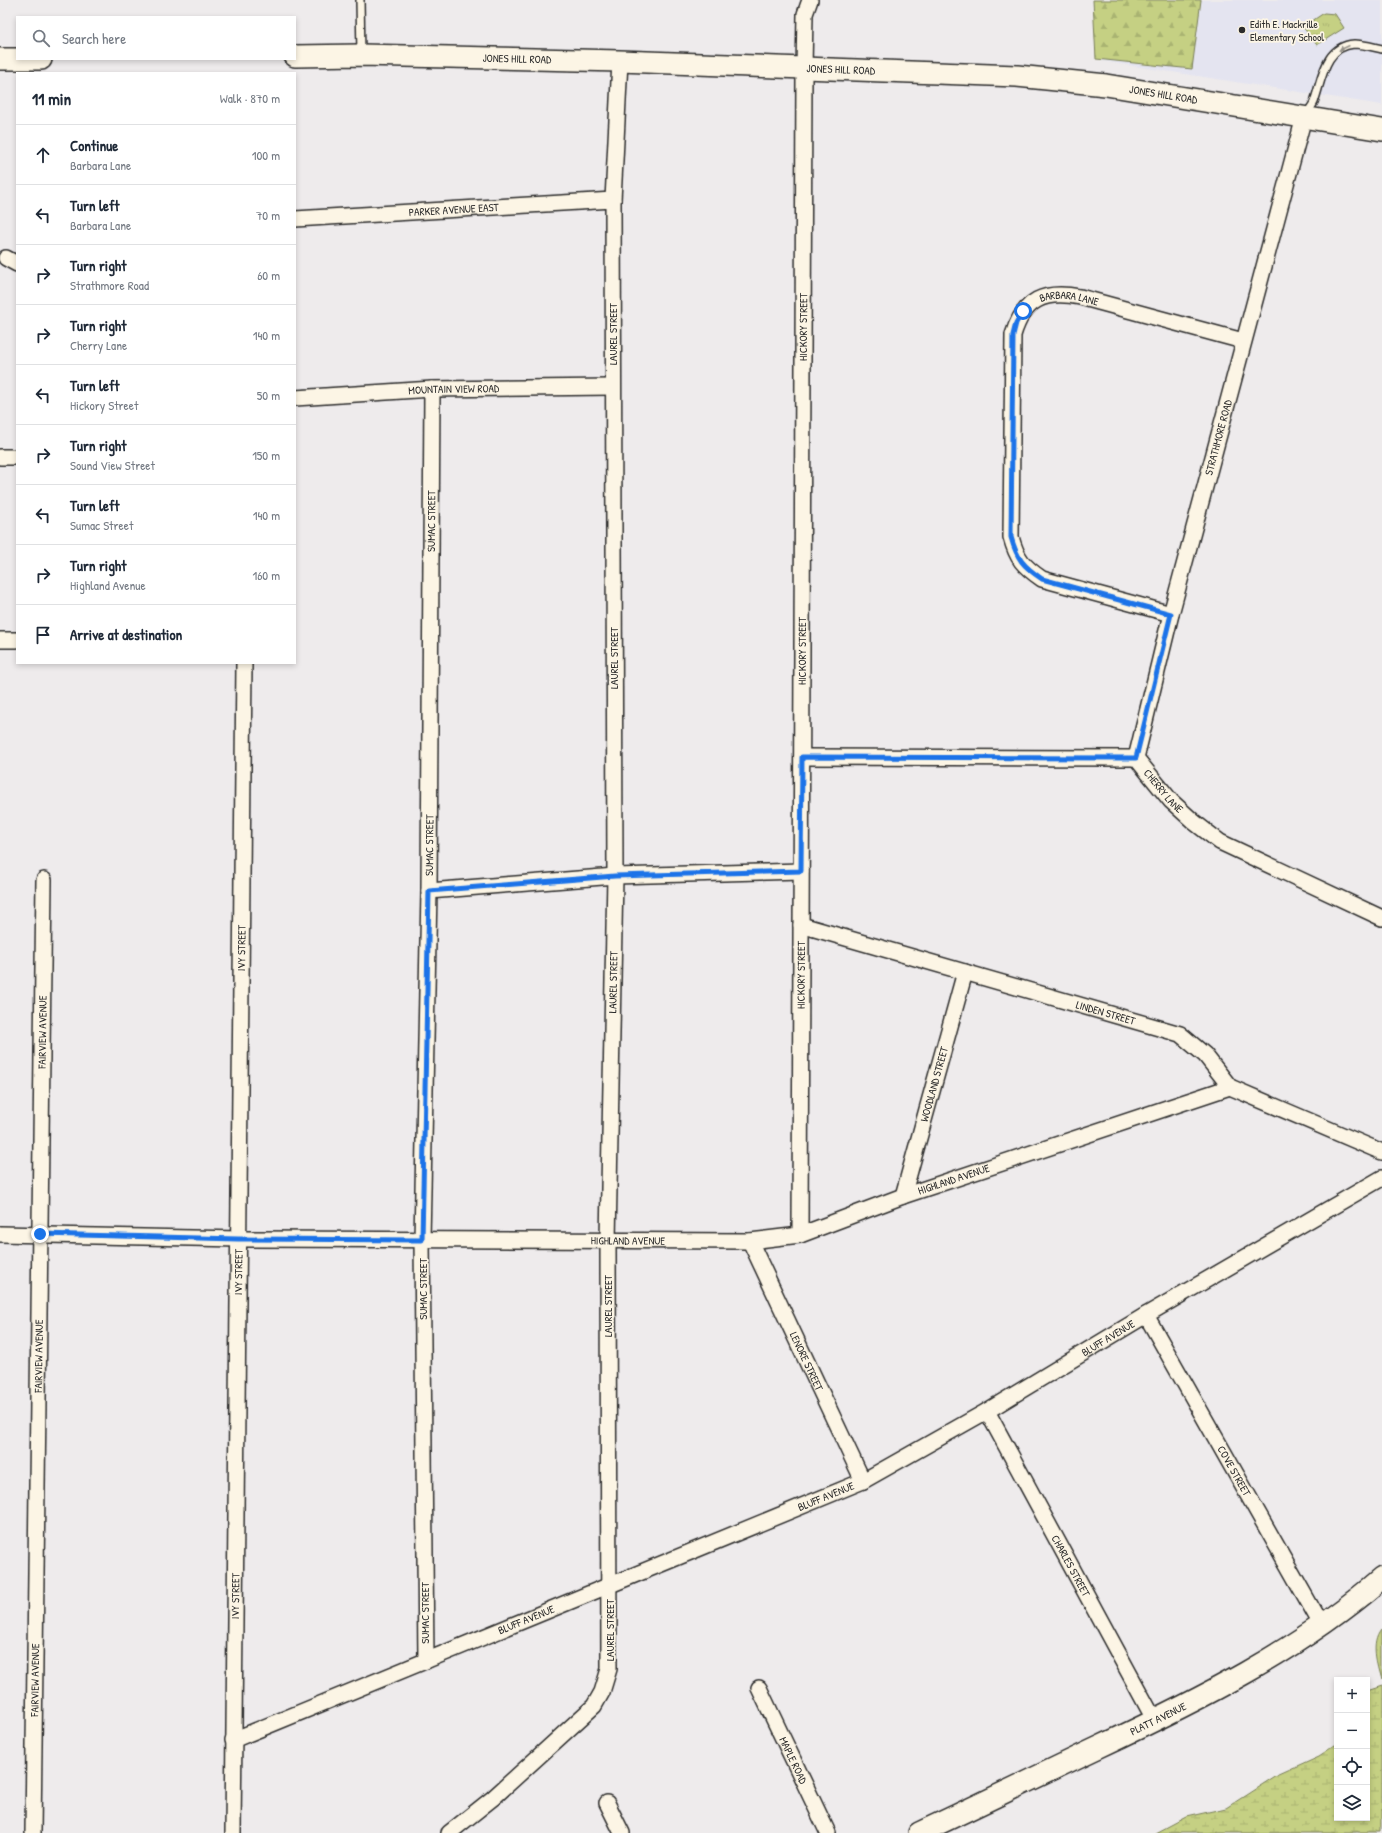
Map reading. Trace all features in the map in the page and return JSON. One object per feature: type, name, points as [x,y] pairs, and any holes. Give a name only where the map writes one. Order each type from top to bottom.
[{"type":"main road","name":"JONES HILL ROAD","points":[[296,56],[361,55],[620,61],[1017,76],[1106,86],[1382,130]]},
{"type":"main road","points":[[0,60],[16,60]]},
{"type":"main road","name":"PLATT AVENUE","points":[[919,1833],[1155,1721],[1237,1677],[1322,1626],[1382,1578]]},
{"type":"street","name":"HICKORY STREET","points":[[800,1235],[804,68],[805,14],[810,0]]},
{"type":"street","name":"LAUREL STREET","points":[[449,1833],[493,1798],[594,1706],[602,1692],[609,1669],[608,1240],[615,876],[613,200],[620,61]]},
{"type":"street","name":"STRATHMORE ROAD","points":[[1136,758],[1171,614],[1304,117]]},
{"type":"street","name":"PARKER AVENUE EAST","points":[[296,219],[613,200]]},
{"type":"street","name":"BARBARA LANE","points":[[1171,614],[1042,579],[1026,568],[1015,554],[1011,537],[1013,335],[1016,323],[1023,311],[1032,303],[1043,296],[1054,293],[1080,297],[1243,342]]},
{"type":"street","name":"MOUNTAIN VIEW ROAD","points":[[296,398],[432,389],[613,387]]},
{"type":"street","name":"SUMAC STREET","points":[[426,1661],[422,1240],[429,891],[432,389]]},
{"type":"street","points":[[0,457],[16,457]]},
{"type":"street","points":[[0,640],[16,640]]},
{"type":"street","name":"IVY STREET","points":[[233,1833],[244,664]]},
{"type":"street","name":"CHERRY LANE","points":[[802,757],[1136,758],[1171,800],[1194,822],[1220,842],[1382,918]]},
{"type":"street","points":[[429,891],[615,876],[801,871]]},
{"type":"street","name":"FAIRVIEW AVENUE","points":[[33,1833],[44,880]]},
{"type":"street","name":"LINDEN STREET","points":[[801,925],[1180,1034],[1205,1056],[1230,1087],[1382,1152]]},
{"type":"street","name":"WOODLAND STREET","points":[[903,1196],[965,972]]},
{"type":"street","name":"HIGHLAND AVENUE","points":[[0,1234],[238,1239],[750,1241],[800,1235],[903,1196],[1230,1087]]},
{"type":"street","name":"BLUFF AVENUE","points":[[233,1740],[863,1481],[987,1411],[1146,1315],[1382,1178]]},
{"type":"street","name":"LENORE STREET","points":[[750,1241],[863,1481]]},
{"type":"street","name":"COVE STREET","points":[[1146,1315],[1322,1626]]},
{"type":"street","name":"CHARLES STREET","points":[[987,1411],[1155,1721]]},
{"type":"street","name":"MAPLE ROAD","points":[[759,1688],[828,1833]]},
{"type":"street","points":[[607,1803],[622,1833]]},
{"type":"lane","points":[[360,0],[361,55]]},
{"type":"lane","points":[[1304,117],[1315,100],[1326,62],[1333,55],[1343,47],[1354,44],[1382,49]]},
{"type":"shaded area","name":"Edith E. Mackrille Elementary School","points":[[1103,0],[1382,0],[1382,105],[1102,61]]},
{"type":"green space","points":[[1093,0],[1201,0],[1192,69],[1096,59]]},
{"type":"green space","points":[[1324,13],[1335,14],[1344,28],[1317,45],[1303,27]]},
{"type":"green space","points":[[1382,1629],[1382,1679],[1377,1660],[1376,1647]]},
{"type":"green space","points":[[1382,1685],[1382,1833],[1156,1833],[1186,1817],[1226,1808],[1277,1775],[1319,1756],[1334,1746],[1334,1821],[1370,1821],[1370,1689]]},
{"type":"place","name":"Edith E. Mackrille Elementary School","points":[[1242,30]]},
{"type":"route","points":[[40,1234],[238,1239],[422,1240],[429,891],[615,876],[801,871],[802,757],[1136,758],[1171,614],[1042,579],[1026,568],[1015,554],[1011,537],[1013,335],[1016,323],[1023,311]]}]
